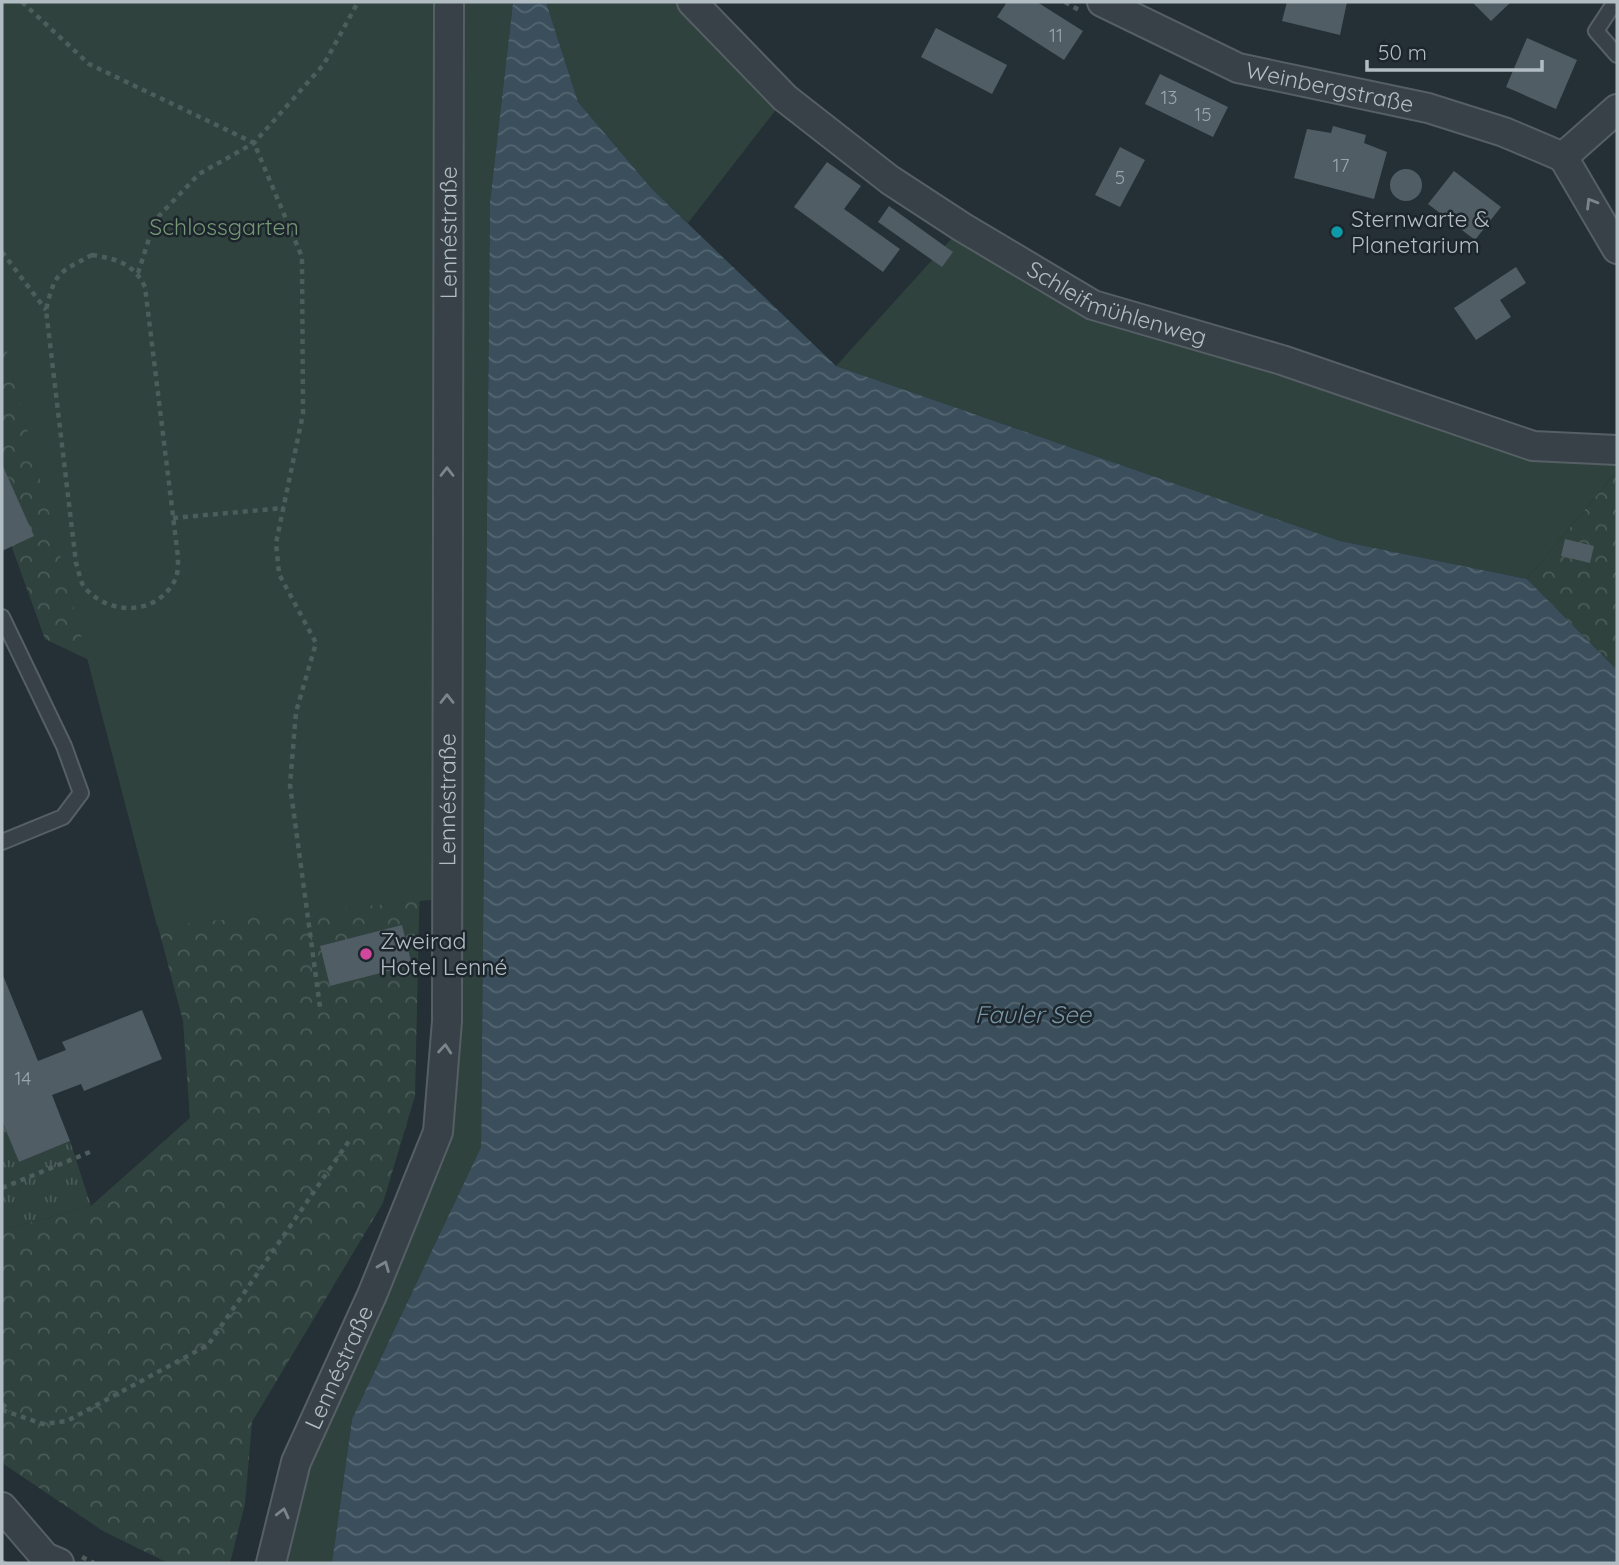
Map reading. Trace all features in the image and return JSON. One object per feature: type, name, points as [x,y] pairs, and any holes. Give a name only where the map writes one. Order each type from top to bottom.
[{"type":"street","name":"Lennéstraße","points":[[271,1563],[296,1462],[372,1295],[438,1132],[447,1021],[449,2]]},
{"type":"street","name":"Schleifmühlenweg","points":[[692,2],[785,98],[890,180],[962,227],[1093,305],[1282,360],[1533,446],[1617,450]]},
{"type":"street","name":"Weinbergstraße","points":[[1102,2],[1238,68],[1428,108],[1504,132],[1563,157]]},
{"type":"street","points":[[1617,109],[1563,157],[1617,249]]},
{"type":"street","points":[[2,1507],[45,1557],[59,1563]]},
{"type":"lane","points":[[1615,2],[1596,31],[1617,55]]},
{"type":"lane","points":[[2,617],[64,746],[81,793],[63,817],[2,842]]},
{"type":"path","points":[[22,2],[89,64],[254,143],[302,257],[303,414],[276,543],[279,574],[316,643],[296,712],[290,785],[320,1007]]},
{"type":"path","points":[[138,273],[155,220],[199,174],[254,143],[324,64],[358,2]]},
{"type":"path","points":[[2,252],[47,310]]},
{"type":"path","points":[[92,256],[120,259],[138,273],[145,287],[178,557],[176,578],[156,602],[132,610],[106,604],[84,587],[76,563],[47,310],[53,281],[70,267],[92,256]]},
{"type":"path","points":[[173,518],[284,508]]},
{"type":"path","points":[[2,1410],[43,1424],[67,1421],[208,1345],[349,1141]]},
{"type":"path","points":[[2,1188],[90,1152]]},
{"type":"path","points":[[2,1404],[13,1414]]},
{"type":"green space","points":[[2,2],[426,610],[415,1096],[383,1203],[252,1422],[245,1504],[230,1563],[168,1563],[103,1531],[2,1463],[2,1230],[91,1206],[190,1118],[183,1021],[136,844],[150,689],[45,639],[2,520]]},
{"type":"green space","name":"Schlossgarten","points":[[2,2],[513,2],[490,202],[481,1147],[352,1419],[332,1563],[280,1563],[296,1462],[438,1132],[441,899],[157,926],[6,348],[2,349]]},
{"type":"green space","points":[[546,2],[692,2],[785,98],[688,223],[652,189],[578,102]]},
{"type":"green space","points":[[962,227],[1093,305],[1454,422],[1617,450],[1617,471],[1527,579],[1340,541],[836,366]]},
{"type":"green space","points":[[1617,471],[1617,670],[1527,579]]},
{"type":"green space","points":[[2,1121],[19,1162],[70,1141],[91,1206],[2,1230]]},
{"type":"water","name":"Fauler See","points":[[513,2],[546,2],[578,102],[652,189],[836,366],[1340,541],[1527,579],[1617,670],[1617,1563],[332,1563],[352,1419],[481,1147],[490,202]]},
{"type":"building","points":[[1007,2],[1037,2],[1083,31],[1064,60],[997,17]]},
{"type":"building","points":[[1287,2],[1347,2],[1340,35],[1282,21]]},
{"type":"building","points":[[1472,2],[1511,2],[1491,21]]},
{"type":"building","points":[[936,28],[1007,65],[992,94],[921,57]]},
{"type":"building","points":[[1527,38],[1577,60],[1556,109],[1506,87]]},
{"type":"building","points":[[1160,74],[1228,107],[1213,137],[1145,104]]},
{"type":"building","points":[[1333,126],[1366,135],[1364,143],[1387,152],[1374,199],[1294,178],[1307,129],[1331,133]]},
{"type":"building","points":[[1120,147],[1145,160],[1120,207],[1095,195]]},
{"type":"building","points":[[827,162],[861,186],[844,209],[900,249],[883,272],[794,207]]},
{"type":"building","points":[[1406,169],[1418,173],[1422,185],[1418,197],[1406,201],[1394,197],[1390,185],[1394,173]]},
{"type":"building","points":[[1454,171],[1501,207],[1475,240],[1428,204]]},
{"type":"building","points":[[889,206],[953,252],[942,267],[878,222]]},
{"type":"building","points":[[1516,267],[1526,283],[1500,300],[1511,317],[1476,340],[1454,308]]},
{"type":"building","points":[[2,464],[34,536],[2,551]]},
{"type":"building","points":[[1565,539],[1594,546],[1590,563],[1561,556]]},
{"type":"building","name":"Zweirad Hotel Lenné","points":[[402,925],[412,965],[330,986],[320,946]]},
{"type":"building","points":[[2,973],[38,1061],[66,1050],[62,1042],[142,1010],[162,1059],[84,1091],[81,1084],[52,1095],[70,1141],[19,1162],[2,1121]]},
{"type":"tram line","points":[[2,1560],[7,1563]]},
{"type":"place","name":"Sternwarte & Planetarium","points":[[1337,232]]},
{"type":"place","name":"Zweirad Hotel Lenné","points":[[366,954]]}]
